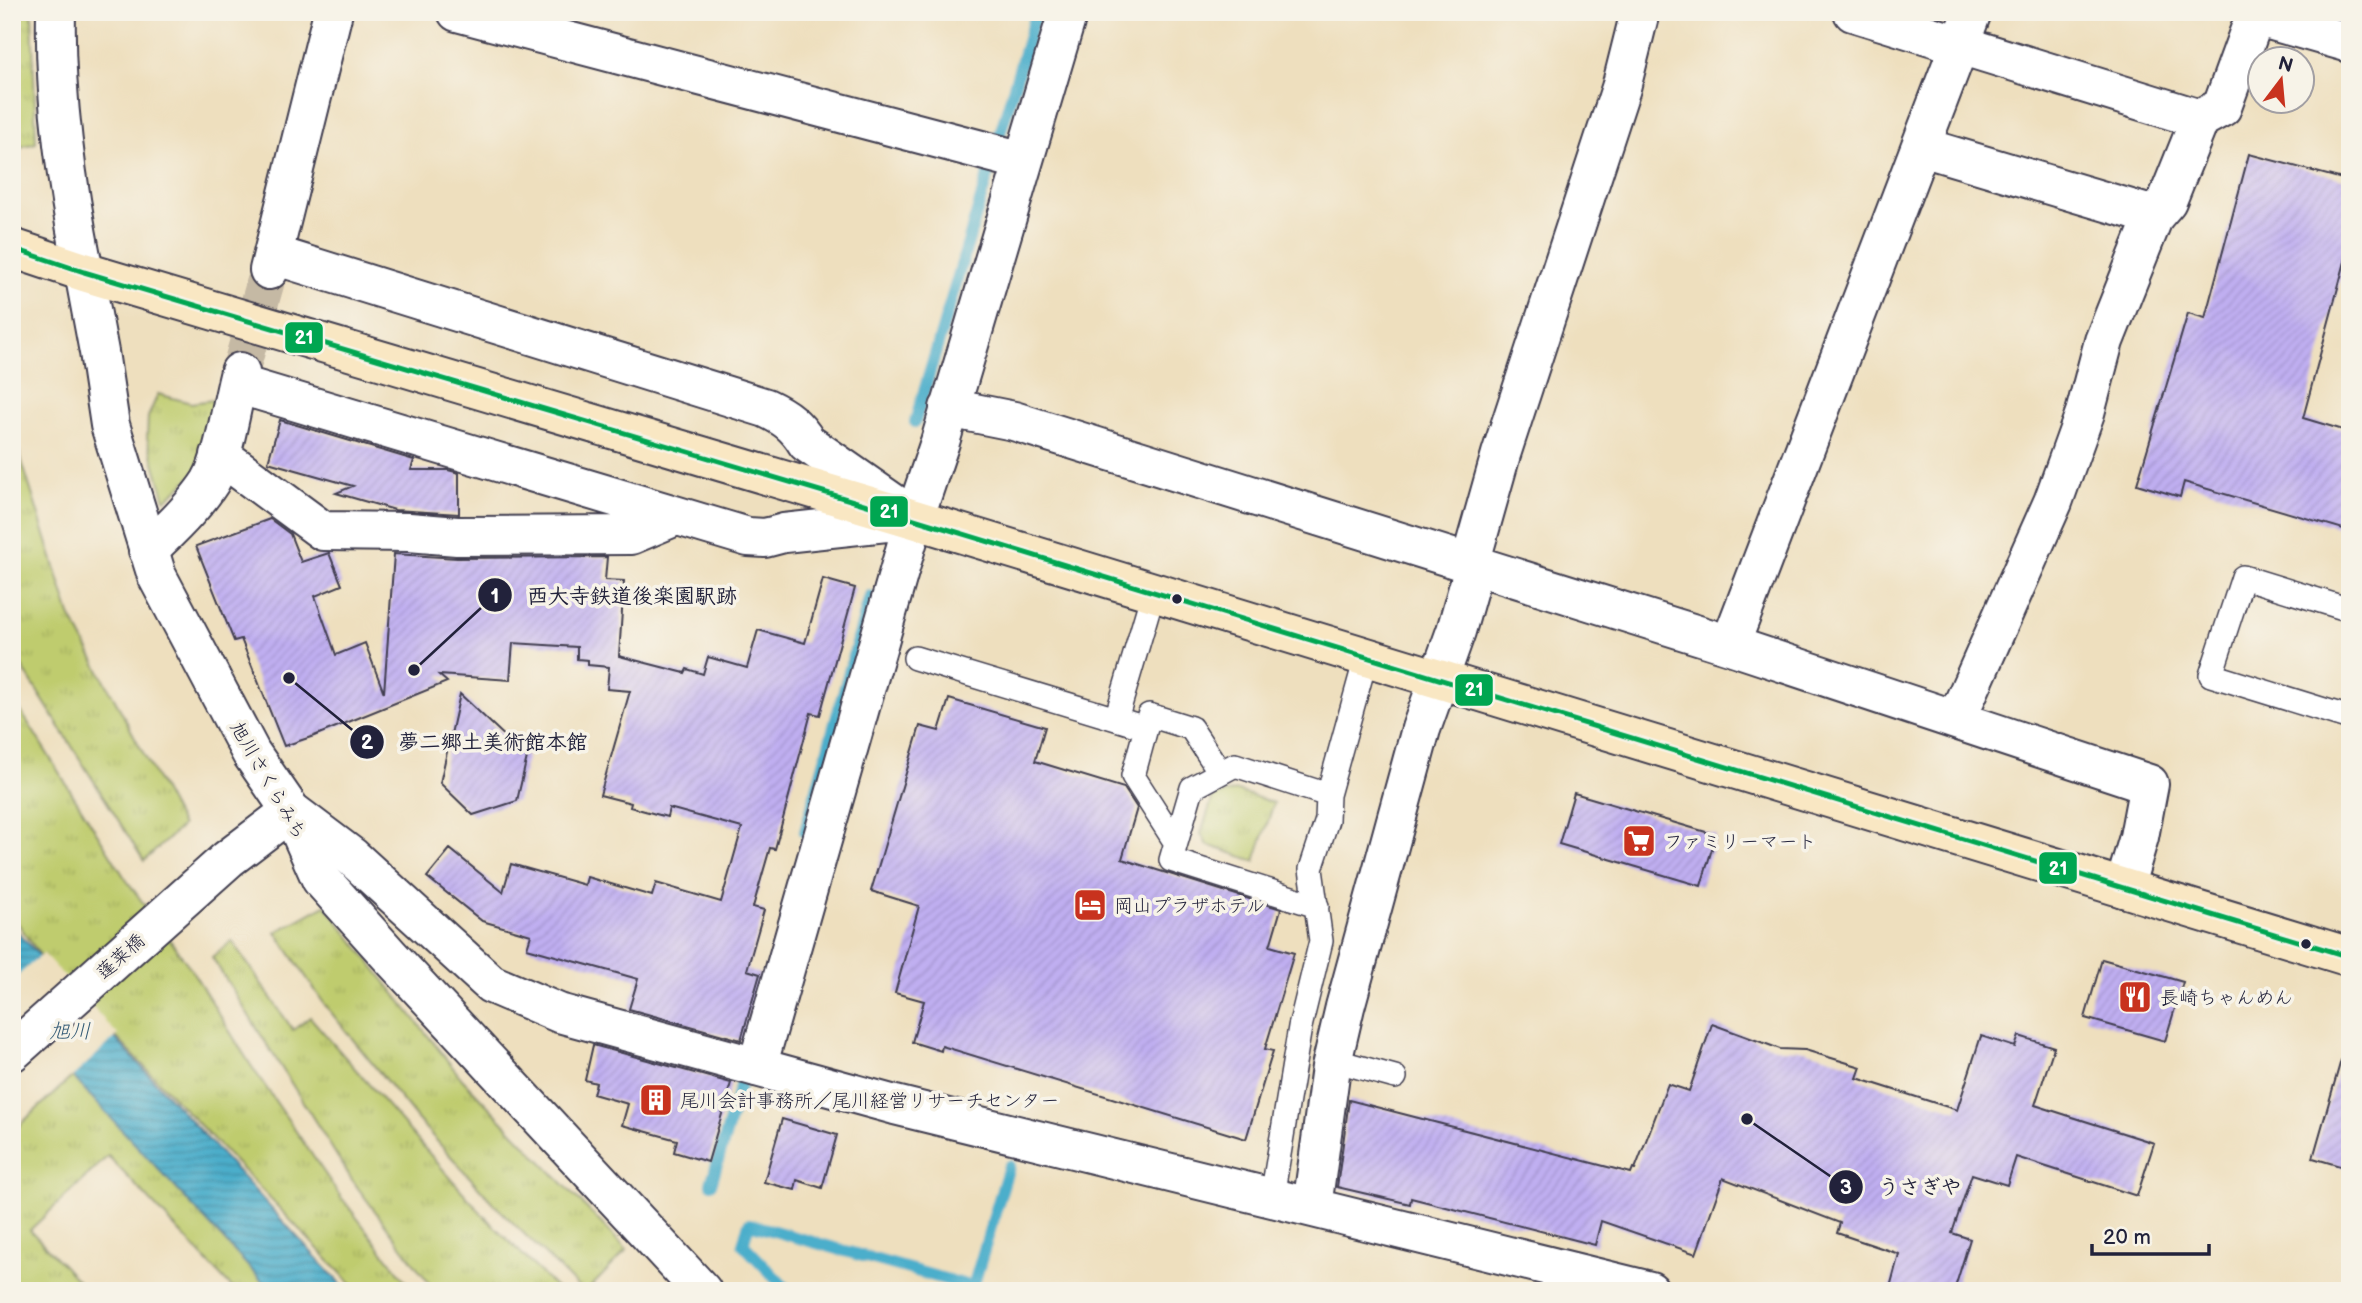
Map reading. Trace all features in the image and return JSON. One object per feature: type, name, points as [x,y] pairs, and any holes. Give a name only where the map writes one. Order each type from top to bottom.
[{"type":"main road","points":[[12,248],[914,519],[2350,957]]},
{"type":"street","name":"旭川さくらみち","points":[[56,12],[55,51],[70,204],[66,265],[99,352],[110,425],[157,576],[251,754],[291,811],[321,878],[398,965],[702,1291]]},
{"type":"street","points":[[333,12],[272,263],[766,408],[783,416],[797,427],[807,443],[914,519]]},
{"type":"street","points":[[457,12],[1004,156]]},
{"type":"street","points":[[757,1067],[914,519],[949,408],[1004,156],[1068,12]]},
{"type":"street","points":[[1312,1207],[1332,1063],[1345,1007],[1418,743],[1460,618],[1471,578],[1475,546],[1502,454],[1621,88],[1640,12]]},
{"type":"street","points":[[1853,12],[1965,29],[2200,119]]},
{"type":"street","points":[[1956,720],[2053,502],[2085,413],[2104,341],[2154,216],[2168,201],[2200,119],[2222,107],[2255,16],[2350,43]]},
{"type":"street","points":[[1730,645],[1965,29]]},
{"type":"street","points":[[1922,147],[2154,216]]},
{"type":"street","points":[[148,550],[169,531],[211,481],[220,455],[238,378],[748,537],[765,538],[784,533],[914,519]]},
{"type":"street","points":[[949,408],[1014,421],[1472,564],[1730,645],[2148,784],[2139,836],[2124,888]]},
{"type":"street","points":[[220,455],[323,531],[409,531],[457,536],[631,535],[676,516]]},
{"type":"street","points":[[291,811],[352,858],[491,984],[559,1013],[895,1105],[1650,1291]]},
{"type":"street","name":"蓬莱橋","points":[[12,1052],[228,859],[291,811]]},
{"type":"lane","points":[[2350,610],[2243,577],[2211,675],[2350,718]]},
{"type":"lane","points":[[1116,719],[1153,593]]},
{"type":"lane","points":[[915,658],[1146,728]]},
{"type":"lane","points":[[1272,1197],[1300,1027],[1321,942],[1311,869],[1327,820],[1328,795],[1366,658]]},
{"type":"lane","points":[[1176,843],[1133,776],[1149,715],[1191,728],[1220,772]]},
{"type":"lane","points":[[1317,906],[1171,860],[1192,788],[1235,765],[1328,795]]},
{"type":"lane","points":[[1294,1061],[1332,1063],[1395,1077]]},
{"type":"green space","points":[[12,12],[32,12],[36,143],[12,149]]},
{"type":"green space","points":[[158,394],[191,403],[213,400],[219,408],[196,473],[165,500],[147,438],[148,417]]},
{"type":"green space","points":[[12,430],[70,615],[182,826],[144,861],[12,651]]},
{"type":"green space","points":[[12,697],[125,878],[191,969],[250,1064],[338,1193],[413,1291],[358,1291],[40,955],[12,915]]},
{"type":"green space","points":[[1237,791],[1274,803],[1255,861],[1207,845],[1201,834],[1213,796]]},
{"type":"green space","points":[[325,905],[462,1079],[627,1250],[587,1291],[582,1291],[493,1203],[418,1120],[325,1005],[276,932]]},
{"type":"green space","points":[[232,941],[293,1030],[310,1017],[482,1214],[559,1291],[435,1291],[352,1180],[212,957]]},
{"type":"green space","points":[[73,1076],[271,1291],[235,1291],[108,1156],[30,1230],[87,1291],[12,1291],[12,1132]]},
{"type":"water","name":"旭川","points":[[12,926],[347,1291],[271,1291],[12,1011]]},
{"type":"pier","points":[[43,953],[118,1035],[71,1078],[12,1016],[12,981]]},
{"type":"building","points":[[2249,154],[2350,181],[2350,243],[2303,418],[2350,432],[2350,531],[2184,482],[2180,497],[2137,484],[2188,313],[2205,318]]},
{"type":"building","points":[[280,420],[414,460],[411,470],[448,470],[459,473],[459,514],[395,510],[336,493],[353,486],[268,462]]},
{"type":"building","points":[[270,519],[290,534],[301,562],[329,553],[342,585],[315,596],[336,655],[365,643],[384,693],[394,554],[457,558],[607,557],[605,580],[624,581],[619,656],[685,673],[687,669],[703,674],[708,657],[747,668],[758,630],[805,643],[823,579],[855,588],[820,715],[811,713],[775,849],[770,848],[753,907],[764,910],[747,970],[760,974],[741,1040],[629,1009],[638,979],[527,948],[531,935],[482,921],[427,877],[450,849],[503,892],[511,864],[585,885],[587,877],[652,896],[656,883],[721,902],[742,828],[669,808],[667,817],[600,795],[630,691],[607,689],[609,667],[588,665],[588,660],[577,659],[577,647],[513,643],[510,680],[439,675],[447,682],[284,746],[241,639],[234,641],[196,546]]},
{"type":"building","points":[[460,694],[527,757],[517,801],[473,815],[440,783]]},
{"type":"building","points":[[949,699],[1045,727],[1035,761],[1124,788],[1137,808],[1122,859],[1281,909],[1270,946],[1294,953],[1265,1049],[1273,1051],[1246,1139],[942,1046],[941,1051],[912,1042],[924,1001],[895,993],[919,906],[871,891],[920,726],[939,731]]},
{"type":"building","points":[[1574,793],[1716,835],[1701,886],[1559,844]]},
{"type":"building","name":"長崎ちゃんめん","points":[[2102,959],[2183,982],[2165,1041],[2085,1018]]},
{"type":"building","points":[[1712,1024],[1780,1049],[1805,1050],[1861,1067],[1857,1078],[1957,1110],[1981,1036],[2015,1047],[2019,1036],[2054,1047],[2035,1105],[2154,1143],[2137,1196],[2016,1157],[2007,1185],[1972,1174],[1952,1233],[1970,1239],[1954,1291],[1889,1291],[1899,1254],[1837,1233],[1840,1223],[1723,1178],[1696,1254],[1601,1221],[1595,1245],[1411,1198],[1410,1204],[1337,1187],[1349,1100],[1631,1173],[1633,1168],[1635,1169],[1668,1084],[1689,1091]]},
{"type":"building","points":[[593,1045],[731,1083],[708,1162],[674,1152],[677,1140],[622,1125],[628,1104],[593,1094],[596,1083],[585,1080]]},
{"type":"building","points":[[2341,1060],[2350,1061],[2350,1169],[2313,1158]]},
{"type":"building","points":[[782,1119],[837,1135],[822,1188],[797,1180],[795,1190],[764,1182]]},
{"type":"waterway","points":[[915,422],[1036,12]]},
{"type":"waterway","points":[[805,832],[870,596]]},
{"type":"waterway","points":[[711,1184],[741,1083]]},
{"type":"waterway","points":[[788,1291],[743,1244],[749,1224],[973,1287],[1009,1166]]},
{"type":"tunnel","points":[[240,372],[269,270]]},
{"type":"transit line","name":"21","points":[[12,248],[84,272],[914,519],[2350,957]]},
{"type":"place","name":"西大寺鉄道後楽園駅跡","points":[[414,670]]},
{"type":"place","name":"夢二郷土美術館本館","points":[[289,678]]},
{"type":"place","name":"ファミリーマート","points":[[1639,841]]},
{"type":"place","name":"岡山プラザホテル","points":[[1090,905]]},
{"type":"place","name":"長崎ちゃんめん","points":[[2135,997]]},
{"type":"place","name":"尾川会計事務所／尾川経営リサーチセンター","points":[[656,1100]]},
{"type":"place","name":"うさぎや","points":[[1747,1119]]}]
